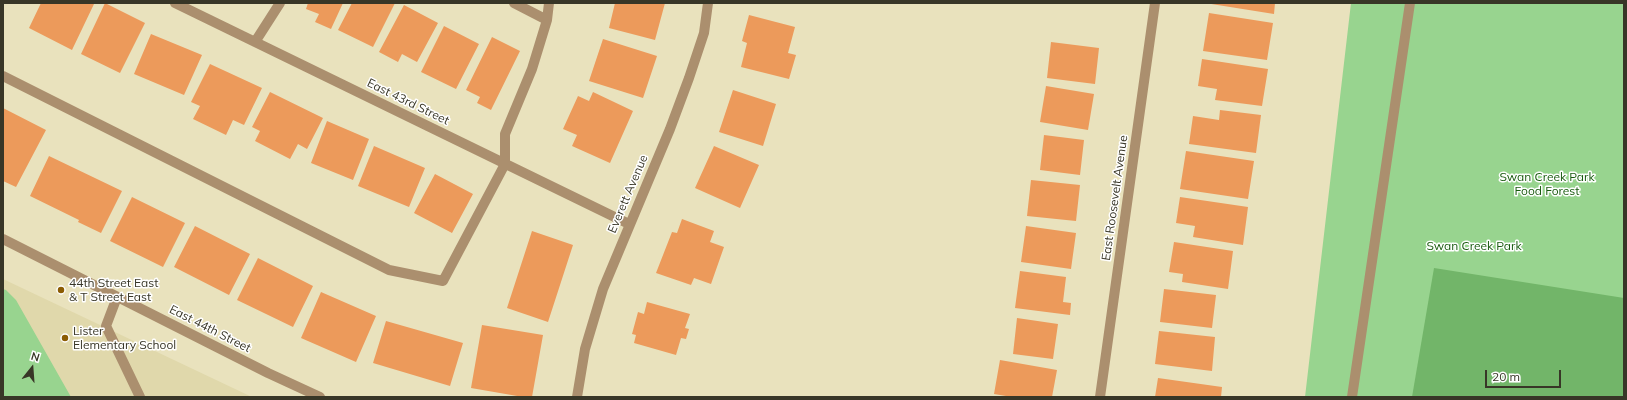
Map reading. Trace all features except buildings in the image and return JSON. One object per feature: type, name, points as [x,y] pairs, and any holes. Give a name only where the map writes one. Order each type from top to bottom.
[{"type":"street","name":"East 43rd Street","points":[[175,3],[629,224]]},
{"type":"street","points":[[255,42],[280,3]]},
{"type":"street","points":[[514,3],[547,20]]},
{"type":"street","points":[[3,76],[389,270],[444,281],[505,164],[505,134],[532,70],[547,20],[549,3]]},
{"type":"street","name":"Everett Avenue","points":[[577,397],[585,349],[603,289],[670,129],[689,78],[704,33],[708,3]]},
{"type":"street","name":"East Roosevelt Avenue","points":[[1100,397],[1155,3]]},
{"type":"street","points":[[1352,397],[1410,3]]},
{"type":"street","name":"East 44th Street","points":[[3,239],[268,373],[320,397]]},
{"type":"street","points":[[117,297],[106,326],[140,397]]},
{"type":"shaded area","name":"Lister Elementary School","points":[[3,279],[252,397],[3,397]]},
{"type":"green space","name":"Swan Creek Park","points":[[1351,3],[1624,3],[1624,397],[1305,397]]},
{"type":"green space","points":[[1434,268],[1624,298],[1624,397],[1412,397]]},
{"type":"green space","points":[[3,289],[16,300],[71,397],[3,397]]},
{"type":"place","name":"44th Street East & T Street East","points":[[61,290]]},
{"type":"place","name":"Lister Elementary School","points":[[65,338]]},
{"type":"park label","name":"Swan Creek Park Food Forest","points":[[1547,184]]}]
